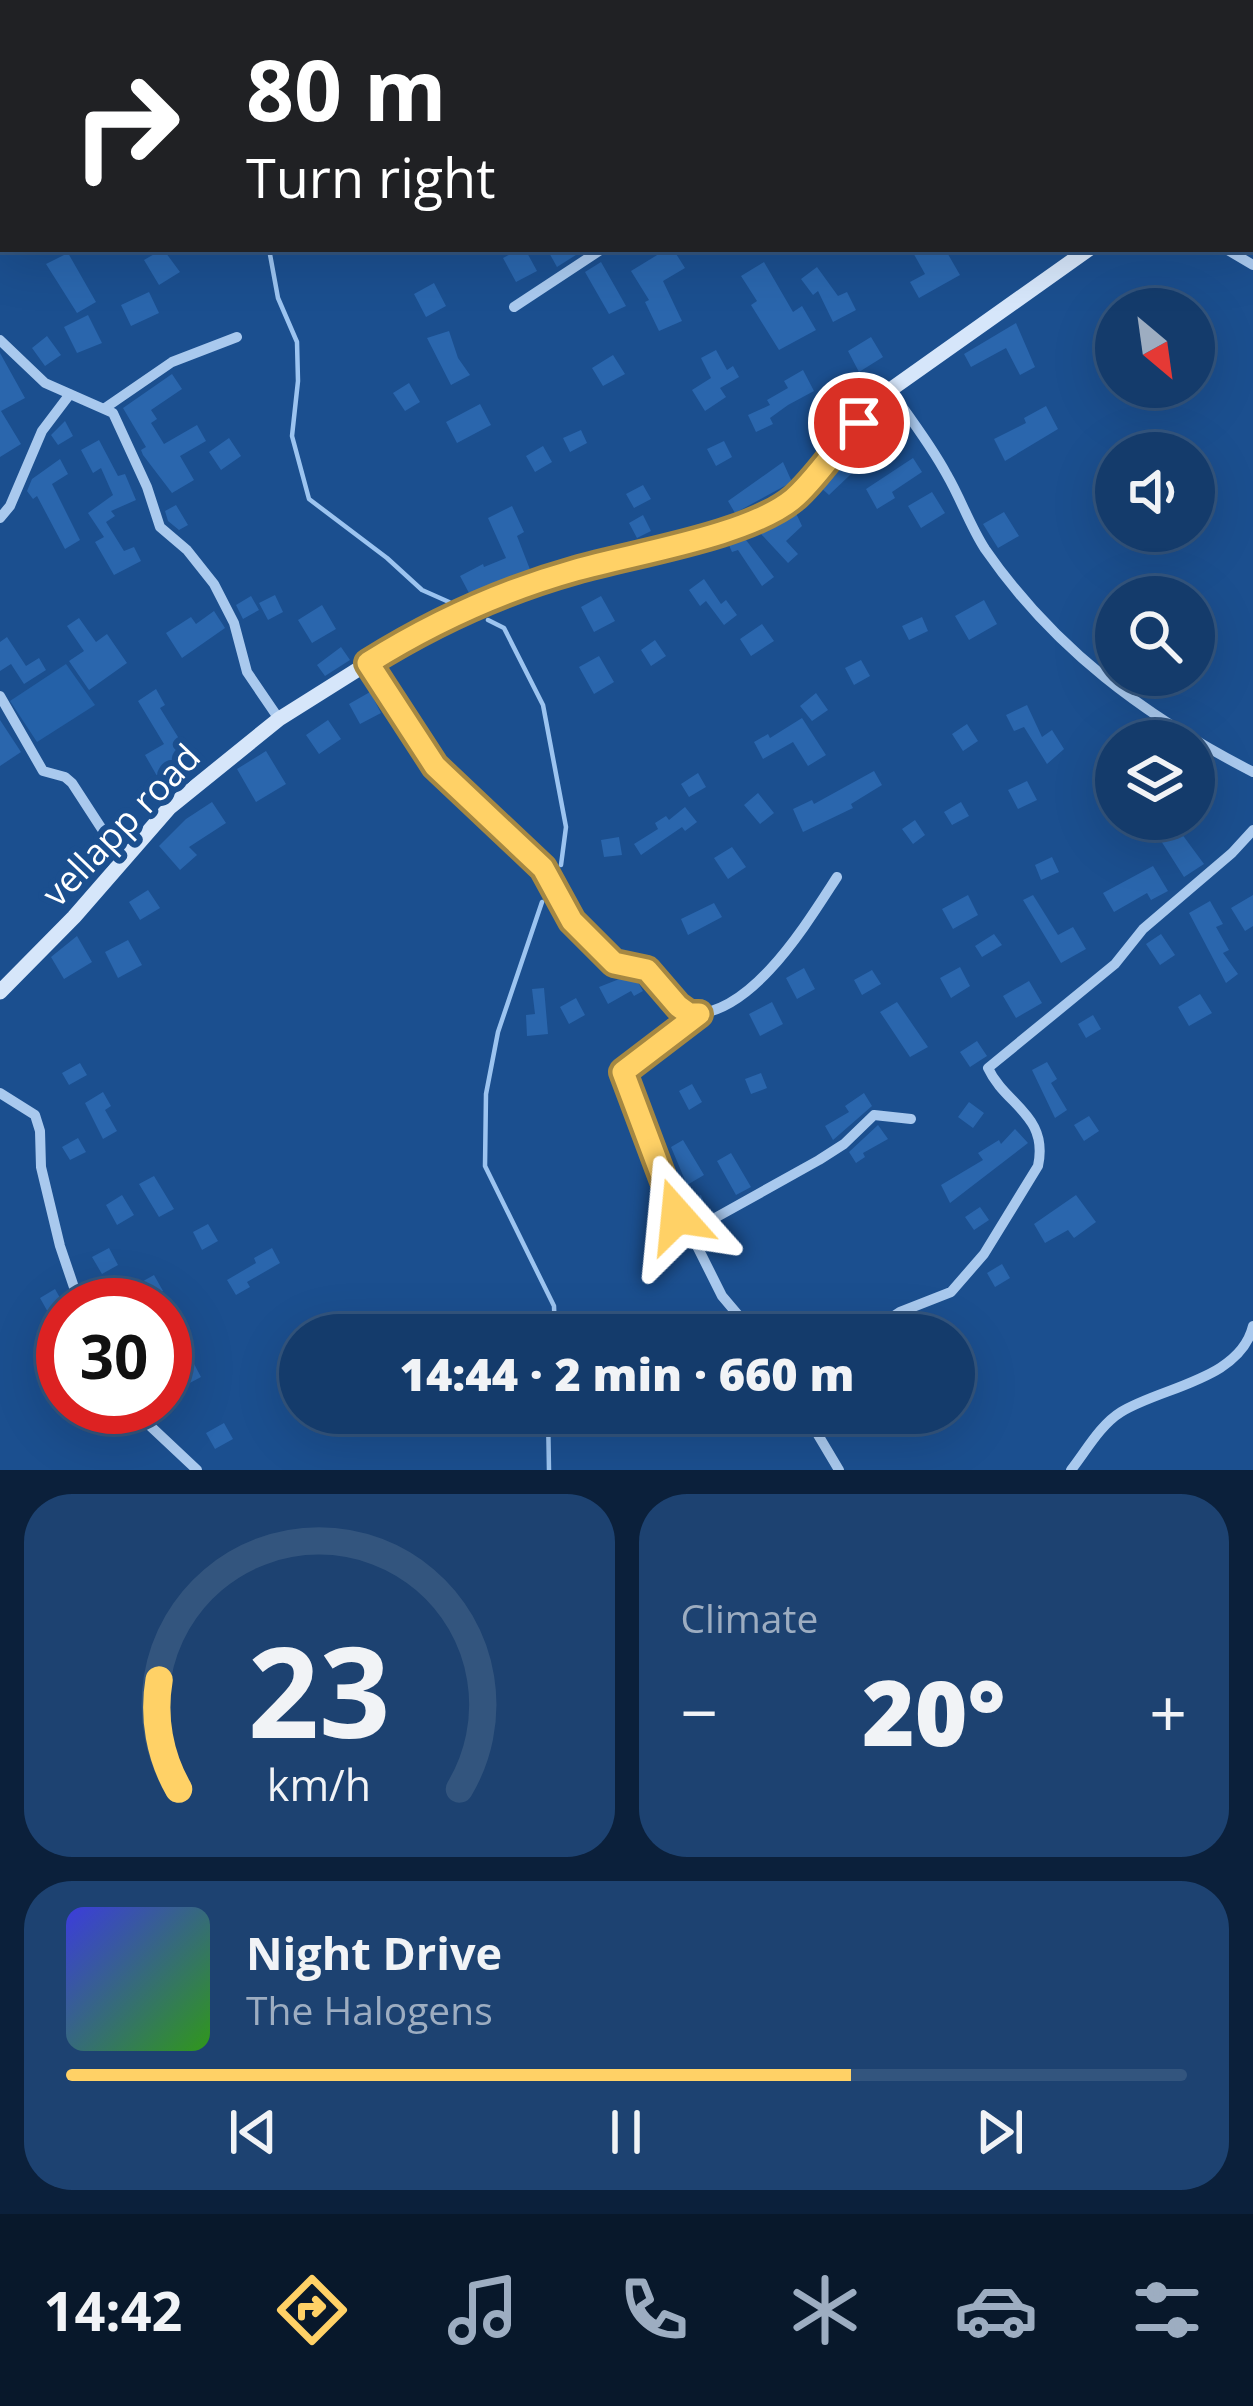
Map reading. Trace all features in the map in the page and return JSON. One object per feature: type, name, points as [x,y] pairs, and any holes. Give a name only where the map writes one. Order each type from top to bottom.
[{"type":"main road","name":"vellapp road","points":[[0,992],[74,917],[169,808],[279,719],[427,626],[475,603],[575,570],[723,532],[793,499],[890,390],[1085,252]]},
{"type":"street","points":[[514,307],[597,252]]},
{"type":"street","points":[[105,408],[172,362],[237,337]]},
{"type":"street","points":[[0,340],[45,383],[113,413],[160,527],[187,550],[214,584],[234,623],[247,672],[279,719]]},
{"type":"street","points":[[890,390],[934,451],[981,543],[1010,584],[1103,680],[1140,708],[1253,772]]},
{"type":"street","points":[[0,518],[10,506],[42,431],[70,394]]},
{"type":"street","points":[[368,663],[435,766],[543,868],[572,921],[614,963],[647,970],[689,1014],[714,1012],[736,1000],[776,963],[838,877]]},
{"type":"street","points":[[0,696],[43,771],[65,776],[72,783],[122,860]]},
{"type":"street","points":[[897,1314],[951,1292],[983,1254],[1038,1166],[1041,1150],[1034,1125],[1022,1105],[995,1084],[988,1067],[1114,964],[1143,929],[1253,830]]},
{"type":"street","points":[[699,1014],[623,1072],[677,1216],[737,1314]]},
{"type":"street","points":[[0,1093],[35,1115],[41,1167],[71,1278]]},
{"type":"street","points":[[692,1236],[706,1223],[844,1144],[874,1114],[911,1119]]},
{"type":"street","points":[[1071,1470],[1115,1415],[1226,1362],[1249,1342],[1253,1326]]},
{"type":"street","points":[[159,1434],[197,1470]]},
{"type":"street","points":[[818,1434],[839,1470]]},
{"type":"shaded area","points":[[66,664],[95,705],[37,742],[10,701]]},
{"type":"building","points":[[165,252],[180,272],[159,285],[144,260]]},
{"type":"building","points":[[527,252],[537,271],[516,282],[503,258]]},
{"type":"building","points":[[549,252],[578,252],[579,253],[557,267]]},
{"type":"building","points":[[662,252],[675,252],[685,268],[663,281],[682,321],[659,331],[645,302],[649,300],[631,271]]},
{"type":"building","points":[[913,252],[947,252],[960,275],[919,298],[910,282],[925,274]]},
{"type":"building","points":[[68,253],[96,302],[77,313],[46,264]]},
{"type":"building","points":[[601,262],[626,306],[609,314],[585,272]]},
{"type":"building","points":[[764,262],[793,312],[802,306],[816,330],[779,350],[751,305],[757,301],[741,276]]},
{"type":"building","points":[[817,267],[838,296],[847,292],[856,310],[833,322],[818,291],[813,295],[801,279]]},
{"type":"building","points":[[434,283],[446,306],[426,317],[414,294]]},
{"type":"building","points":[[149,292],[159,313],[131,326],[121,305]]},
{"type":"building","points":[[88,315],[102,343],[77,353],[64,327]]},
{"type":"building","points":[[1016,323],[1035,367],[1020,375],[1006,348],[971,367],[964,354]]},
{"type":"building","points":[[449,331],[470,375],[451,385],[427,338]]},
{"type":"building","points":[[47,336],[61,355],[45,366],[32,348]]},
{"type":"building","points":[[871,337],[883,357],[859,372],[848,351]]},
{"type":"building","points":[[716,350],[727,370],[733,366],[739,377],[720,388],[726,397],[705,411],[692,390],[711,378],[701,358]]},
{"type":"building","points":[[0,353],[25,398],[1,411],[21,444],[0,457]]},
{"type":"building","points":[[613,355],[625,374],[603,386],[592,368]]},
{"type":"building","points":[[803,370],[814,391],[756,432],[748,415],[770,405],[767,400],[788,388],[784,381]]},
{"type":"building","points":[[172,374],[182,389],[151,410],[157,419],[151,423],[164,444],[197,425],[206,441],[180,456],[194,480],[172,493],[143,455],[141,450],[146,447],[123,408]]},
{"type":"building","points":[[869,382],[875,389],[857,405],[848,393]]},
{"type":"building","points":[[409,383],[420,402],[405,411],[393,393]]},
{"type":"building","points":[[480,404],[491,425],[457,443],[446,422]]},
{"type":"building","points":[[1046,406],[1058,429],[1005,461],[994,439],[1026,423],[1024,418]]},
{"type":"building","points":[[65,421],[73,436],[58,445],[51,435]]},
{"type":"building","points":[[581,430],[587,443],[570,452],[563,438]]},
{"type":"building","points":[[229,438],[241,456],[221,470],[209,452]]},
{"type":"building","points":[[99,440],[118,476],[125,474],[136,500],[111,511],[115,516],[106,522],[124,551],[134,547],[141,561],[114,575],[95,542],[104,537],[88,513],[113,495],[101,468],[93,473],[81,450]]},
{"type":"building","points":[[724,441],[732,457],[716,466],[707,449]]},
{"type":"building","points":[[858,444],[870,456],[829,495],[820,487]]},
{"type":"building","points":[[543,446],[552,462],[535,472],[526,456]]},
{"type":"building","points":[[913,458],[922,472],[892,492],[895,498],[877,509],[866,489]]},
{"type":"building","points":[[60,459],[68,474],[52,484],[80,540],[65,549],[37,496],[33,499],[27,491],[32,479]]},
{"type":"building","points":[[783,462],[792,482],[735,513],[728,501]]},
{"type":"building","points":[[643,485],[651,499],[634,508],[626,494]]},
{"type":"building","points":[[932,492],[945,513],[921,528],[908,506]]},
{"type":"building","points":[[176,505],[188,525],[179,530],[165,511]]},
{"type":"building","points":[[512,506],[524,532],[517,536],[531,572],[469,593],[460,576],[506,558],[488,518]]},
{"type":"building","points":[[795,511],[802,526],[786,541],[798,554],[788,563],[761,534]]},
{"type":"building","points":[[1004,512],[1019,536],[998,548],[983,524]]},
{"type":"building","points":[[643,515],[651,531],[637,538],[629,523]]},
{"type":"building","points":[[743,536],[774,577],[762,586],[728,543]]},
{"type":"building","points":[[704,579],[721,604],[726,600],[737,615],[724,625],[706,601],[700,606],[689,590]]},
{"type":"building","points":[[275,595],[283,612],[268,620],[259,603]]},
{"type":"building","points":[[251,596],[259,610],[243,619],[236,605]]},
{"type":"building","points":[[601,596],[615,621],[594,632],[581,607]]},
{"type":"building","points":[[984,600],[997,624],[969,640],[955,616]]},
{"type":"building","points":[[322,605],[336,629],[312,643],[298,620]]},
{"type":"building","points":[[214,611],[225,628],[182,658],[166,633],[191,617],[196,624]]},
{"type":"building","points":[[922,617],[928,631],[909,640],[902,626]]},
{"type":"building","points":[[79,618],[96,642],[107,634],[127,663],[89,690],[69,661],[84,651],[67,626]]},
{"type":"building","points":[[762,624],[774,641],[751,656],[740,639]]},
{"type":"building","points":[[7,637],[26,666],[39,658],[46,670],[24,684],[11,664],[0,671],[0,642]]},
{"type":"building","points":[[655,640],[666,656],[651,666],[641,650]]},
{"type":"building","points":[[341,647],[350,660],[325,676],[317,665]]},
{"type":"building","points":[[599,656],[614,682],[594,694],[579,667]]},
{"type":"building","points":[[861,660],[870,676],[854,685],[845,668]]},
{"type":"building","points":[[156,689],[165,705],[160,708],[191,758],[157,776],[145,755],[164,744],[138,701]]},
{"type":"building","points":[[370,692],[381,713],[360,724],[349,704]]},
{"type":"building","points":[[816,693],[828,710],[812,721],[800,706]]},
{"type":"building","points":[[1027,705],[1042,737],[1052,730],[1064,749],[1047,764],[1024,727],[1014,731],[1006,715]]},
{"type":"building","points":[[802,718],[826,755],[808,766],[793,742],[763,759],[754,742]]},
{"type":"building","points":[[0,720],[21,752],[0,766]]},
{"type":"building","points":[[328,720],[341,739],[319,754],[306,735]]},
{"type":"building","points":[[967,724],[978,741],[963,751],[952,734]]},
{"type":"building","points":[[266,751],[286,784],[256,802],[237,769]]},
{"type":"building","points":[[874,771],[882,785],[851,804],[853,808],[803,832],[793,809],[812,800],[814,804]]},
{"type":"building","points":[[698,773],[706,787],[689,797],[681,784]]},
{"type":"building","points":[[1027,781],[1037,800],[1018,809],[1008,790]]},
{"type":"building","points":[[758,793],[774,813],[760,824],[744,805]]},
{"type":"building","points":[[212,802],[226,823],[189,847],[197,855],[180,870],[159,846]]},
{"type":"building","points":[[961,802],[969,816],[952,825],[944,812]]},
{"type":"building","points":[[685,807],[697,822],[641,855],[634,844],[658,829],[655,823],[666,816],[669,820]]},
{"type":"building","points":[[915,820],[925,835],[913,844],[902,829]]},
{"type":"building","points":[[619,837],[622,855],[604,857],[601,840]]},
{"type":"building","points":[[1160,840],[1186,840],[1204,864],[1184,877]]},
{"type":"building","points":[[732,847],[746,867],[728,879],[714,858]]},
{"type":"building","points":[[1052,857],[1059,872],[1041,880],[1035,865]]},
{"type":"building","points":[[1153,866],[1168,891],[1151,900],[1147,893],[1114,912],[1103,893]]},
{"type":"building","points":[[148,890],[160,908],[140,920],[129,902]]},
{"type":"building","points":[[968,895],[978,915],[953,929],[942,909]]},
{"type":"building","points":[[1033,895],[1058,935],[1073,927],[1086,949],[1061,963],[1023,900]]},
{"type":"building","points":[[1253,895],[1253,926],[1245,931],[1231,908]]},
{"type":"building","points":[[1210,901],[1223,924],[1216,927],[1229,950],[1223,953],[1238,974],[1226,983],[1189,913]]},
{"type":"building","points":[[714,903],[722,917],[688,935],[681,919]]},
{"type":"building","points":[[994,934],[1002,945],[982,957],[975,946]]},
{"type":"building","points":[[1161,934],[1175,955],[1160,965],[1146,944]]},
{"type":"building","points":[[77,936],[92,962],[64,979],[51,957]]},
{"type":"building","points":[[128,940],[142,965],[118,978],[105,952]]},
{"type":"building","points":[[960,967],[970,986],[951,998],[940,978]]},
{"type":"building","points":[[804,968],[815,989],[797,999],[786,978]]},
{"type":"building","points":[[872,970],[881,984],[862,995],[854,980]]},
{"type":"building","points":[[635,977],[643,991],[634,996],[631,991],[608,1004],[599,987]]},
{"type":"building","points":[[1029,981],[1042,1003],[1016,1018],[1003,996]]},
{"type":"building","points":[[544,988],[548,1034],[527,1036],[526,1015],[535,1014],[532,989]]},
{"type":"building","points":[[1200,994],[1212,1013],[1189,1026],[1178,1007]]},
{"type":"building","points":[[576,998],[585,1015],[569,1024],[560,1007]]},
{"type":"building","points":[[772,1002],[783,1024],[760,1036],[749,1014]]},
{"type":"building","points":[[897,1002],[928,1047],[910,1057],[880,1012]]},
{"type":"building","points":[[1093,1015],[1101,1029],[1086,1038],[1078,1024]]},
{"type":"building","points":[[977,1041],[987,1056],[970,1067],[960,1052]]},
{"type":"building","points":[[1047,1062],[1057,1079],[1051,1083],[1067,1110],[1055,1118],[1032,1070]]},
{"type":"building","points":[[80,1063],[87,1075],[69,1085],[62,1073]]},
{"type":"building","points":[[761,1073],[767,1088],[751,1094],[745,1079]]},
{"type":"building","points":[[692,1084],[702,1102],[689,1110],[679,1091]]},
{"type":"building","points":[[103,1092],[111,1106],[105,1110],[117,1131],[103,1139],[85,1103]]},
{"type":"building","points":[[864,1093],[872,1106],[833,1140],[825,1126],[849,1112],[845,1106]]},
{"type":"building","points":[[969,1102],[984,1113],[973,1128],[958,1117]]},
{"type":"building","points":[[1089,1116],[1099,1131],[1084,1141],[1074,1125]]},
{"type":"building","points":[[878,1125],[888,1139],[863,1153],[865,1157],[856,1163],[849,1152]]},
{"type":"building","points":[[1015,1129],[1028,1143],[950,1203],[941,1185],[983,1160],[978,1153],[999,1140],[1001,1144]]},
{"type":"building","points":[[78,1138],[86,1152],[70,1160],[62,1147]]},
{"type":"building","points":[[683,1140],[704,1175],[687,1185],[671,1147]]},
{"type":"building","points":[[731,1153],[751,1187],[736,1195],[717,1161]]},
{"type":"building","points":[[154,1176],[174,1209],[159,1217],[139,1184]]},
{"type":"building","points":[[122,1195],[134,1215],[117,1225],[106,1205]]},
{"type":"building","points":[[701,1195],[707,1211],[691,1217],[685,1201]]},
{"type":"building","points":[[1076,1195],[1096,1222],[1074,1238],[1068,1230],[1045,1243],[1034,1224]]},
{"type":"building","points":[[980,1207],[989,1220],[974,1230],[965,1217]]},
{"type":"building","points":[[208,1224],[218,1241],[202,1250],[193,1232]]},
{"type":"building","points":[[109,1248],[118,1265],[102,1274],[92,1257]]},
{"type":"building","points":[[272,1248],[280,1263],[247,1282],[250,1287],[236,1295],[227,1280]]},
{"type":"building","points":[[1002,1264],[1010,1278],[995,1287],[987,1273]]},
{"type":"building","points":[[192,1363],[201,1377],[192,1382]]},
{"type":"building","points":[[224,1423],[233,1439],[215,1449],[206,1433]]},
{"type":"waterway","points":[[270,252],[278,298],[297,342],[292,436],[309,499],[422,590],[449,602]]},
{"type":"waterway","points":[[488,620],[504,628],[543,705],[566,827],[561,865]]},
{"type":"waterway","points":[[542,902],[498,1032],[486,1094],[485,1166],[554,1314]]},
{"type":"waterway","points":[[548,1434],[549,1470]]},
{"type":"route","points":[[677,1216],[623,1072],[699,1014],[678,1006],[647,970],[614,963],[605,956],[572,921],[543,868],[435,766],[368,663],[475,603],[750,521],[793,499],[859,423]]}]
